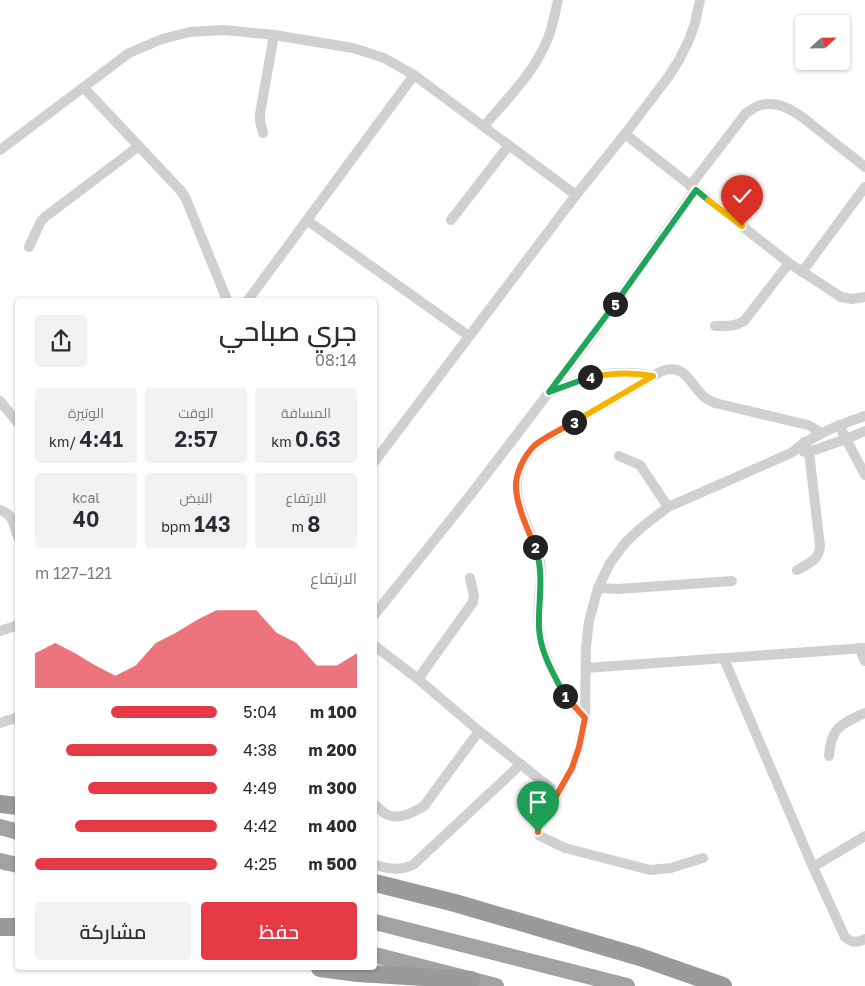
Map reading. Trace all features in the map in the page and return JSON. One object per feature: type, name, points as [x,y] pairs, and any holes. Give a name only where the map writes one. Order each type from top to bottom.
[{"type":"highway","points":[[0,827],[15,831]]},
{"type":"highway","points":[[0,861],[15,864]]},
{"type":"highway","points":[[377,883],[455,903],[640,957],[723,986]]},
{"type":"highway","points":[[377,923],[627,986]]},
{"type":"highway","points":[[0,927],[15,927]]},
{"type":"highway","points":[[377,956],[496,986]]},
{"type":"highway","points":[[335,970],[471,980]]},
{"type":"street","points":[[484,126],[529,73],[548,39],[558,0]]},
{"type":"street","points":[[377,458],[576,195],[669,76],[689,40],[700,0]]},
{"type":"street","points":[[0,150],[129,53],[162,39],[190,32],[224,30],[274,35],[353,48],[384,58],[414,75],[576,195]]},
{"type":"street","points":[[263,133],[260,114],[274,35]]},
{"type":"street","points":[[250,298],[414,75]]},
{"type":"street","points":[[84,88],[181,191],[226,298]]},
{"type":"street","points":[[377,612],[472,493],[592,336],[746,113],[765,104],[781,106],[798,115],[865,167]]},
{"type":"street","points":[[625,134],[802,272],[841,297],[852,299],[865,297]]},
{"type":"street","points":[[452,220],[509,145]]},
{"type":"street","points":[[29,247],[38,226],[45,217],[139,146]]},
{"type":"street","points":[[802,272],[865,187]]},
{"type":"street","points":[[308,221],[469,336]]},
{"type":"street","points":[[715,326],[730,326],[744,321],[789,263]]},
{"type":"street","points":[[585,718],[565,695],[547,660],[540,638],[540,563],[520,506],[516,488],[517,476],[525,458],[535,445],[668,369],[683,373],[707,399],[715,403],[808,425],[820,434]]},
{"type":"street","points":[[549,392],[586,378],[597,376],[640,373],[653,376]]},
{"type":"street","points":[[0,401],[14,411]]},
{"type":"street","points":[[703,858],[671,868],[650,870],[565,848],[543,839],[538,832],[538,828],[572,768],[579,747],[585,718],[586,647],[589,621],[598,588],[610,563],[626,542],[668,507],[790,453],[804,442],[839,425],[861,417],[865,432],[809,452],[790,453]]},
{"type":"street","points":[[839,425],[865,475]]},
{"type":"street","points":[[797,570],[817,558],[820,546],[809,452],[804,442]]},
{"type":"street","points":[[619,456],[640,465],[668,507]]},
{"type":"street","points":[[0,510],[8,513],[15,529]]},
{"type":"street","points":[[418,679],[473,602],[474,596],[470,578]]},
{"type":"street","points":[[598,588],[618,589],[732,581]]},
{"type":"street","points":[[0,631],[15,626]]},
{"type":"street","points":[[377,648],[558,794]]},
{"type":"street","points":[[586,668],[862,648],[865,661]]},
{"type":"street","points":[[724,659],[845,937],[853,942],[865,939]]},
{"type":"street","points":[[829,756],[830,743],[838,728],[844,722],[865,713]]},
{"type":"street","points":[[0,723],[15,719]]},
{"type":"street","points":[[377,808],[388,816],[397,816],[416,812],[424,806],[479,731]]},
{"type":"street","points":[[377,866],[398,870],[413,865],[521,764]]},
{"type":"street","points":[[813,867],[865,836]]},
{"type":"route","points":[[538,832],[538,828],[572,768],[585,718],[565,695],[542,647],[539,628],[540,563],[520,506],[516,488],[517,476],[522,463],[535,445],[653,376],[640,373],[608,374],[586,378],[549,392],[592,336],[696,190],[742,226]]}]
